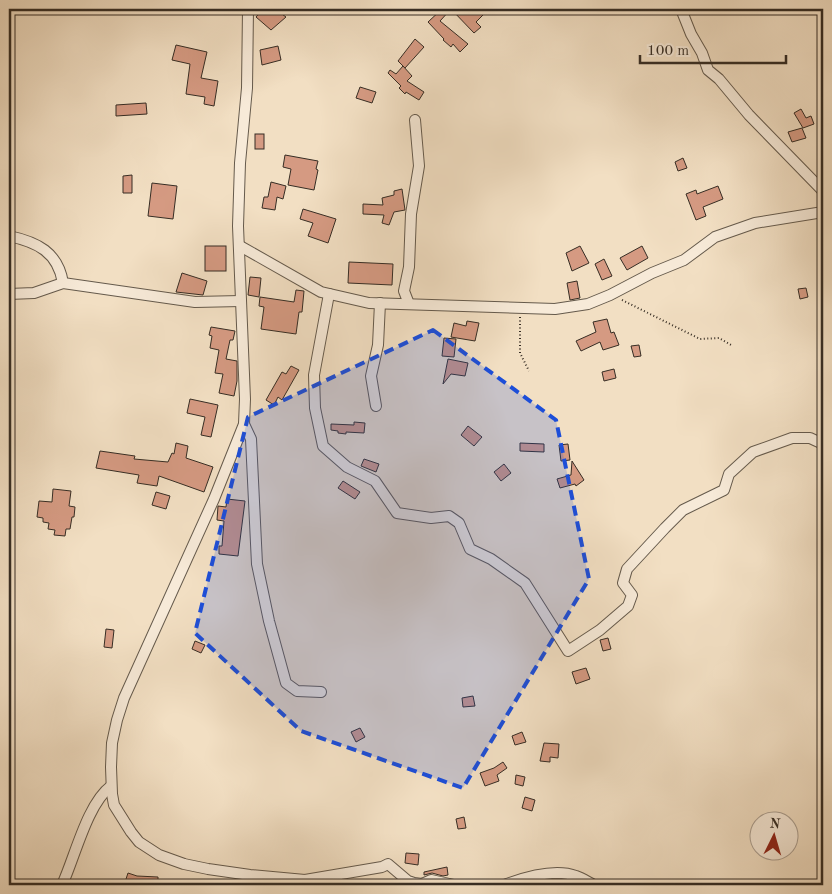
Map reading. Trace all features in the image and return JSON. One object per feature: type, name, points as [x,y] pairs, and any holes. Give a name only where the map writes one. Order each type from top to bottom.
[{"type":"street","points":[[248,9],[247,88],[240,163],[238,217],[245,399],[244,424],[214,500],[124,698],[112,743],[111,786],[114,805],[139,842],[159,856],[184,864],[250,876],[305,880],[382,867],[388,864],[408,881],[414,883],[422,884],[432,880],[454,885]]},
{"type":"street","points":[[682,9],[708,70],[719,79],[749,115],[823,191]]},
{"type":"street","points":[[409,304],[404,291],[409,267],[411,214],[419,166],[415,120]]},
{"type":"street","points":[[240,246],[321,292],[369,303],[556,309],[588,304],[610,295],[652,273],[684,260],[715,238],[755,223],[823,212]]},
{"type":"street","points":[[9,236],[26,240],[46,250],[61,273],[63,283]]},
{"type":"street","points":[[9,294],[34,293],[63,283],[195,302],[241,301]]},
{"type":"street","points":[[329,294],[314,375],[314,408],[324,446],[346,466],[375,480],[398,513],[431,518],[449,516],[459,523],[470,549],[492,559],[525,583],[568,651],[600,630],[628,606],[632,595],[623,583],[627,569],[683,510],[724,490],[730,474],[753,452],[792,438],[810,438],[823,444]]},
{"type":"street","points":[[376,406],[371,376],[378,345],[380,303]]},
{"type":"street","points":[[244,424],[251,439],[257,564],[269,622],[286,683],[297,691],[321,692]]},
{"type":"street","points":[[62,885],[81,835],[93,810],[104,791],[111,786]]},
{"type":"street","points":[[504,885],[560,872],[577,876],[594,885]]},
{"type":"path","points":[[610,295],[700,339],[719,338],[731,345]]},
{"type":"path","points":[[520,307],[520,353],[529,371]]},
{"type":"highlighted area","points":[[433,330],[556,420],[589,579],[463,788],[301,731],[195,633],[248,417]]},
{"type":"building","points":[[263,9],[275,9],[286,17],[271,30],[256,17]]},
{"type":"building","points":[[442,9],[451,9],[440,21],[468,44],[460,52],[453,44],[451,47],[443,40],[428,22]]},
{"type":"building","points":[[451,9],[489,9],[476,22],[481,27],[474,33]]},
{"type":"building","points":[[415,39],[424,47],[405,68],[398,61]]},
{"type":"building","points":[[176,45],[207,52],[201,78],[218,81],[214,106],[204,104],[205,97],[186,94],[190,64],[172,60]]},
{"type":"building","points":[[278,46],[281,60],[262,65],[260,50]]},
{"type":"building","points":[[403,66],[412,76],[407,81],[424,92],[419,100],[406,92],[405,94],[399,88],[401,86],[388,73],[390,70],[396,74]]},
{"type":"building","points":[[360,87],[376,92],[372,103],[356,98]]},
{"type":"building","points":[[146,103],[147,114],[116,116],[116,105]]},
{"type":"building","points":[[801,109],[806,118],[811,116],[814,124],[803,128],[794,113]]},
{"type":"building","points":[[802,128],[806,138],[792,142],[788,132]]},
{"type":"building","points":[[255,134],[264,134],[264,149],[255,149]]},
{"type":"building","points":[[285,155],[318,161],[314,190],[288,185],[291,169],[283,167]]},
{"type":"building","points":[[683,158],[687,168],[678,171],[675,162]]},
{"type":"building","points":[[132,175],[132,193],[123,193],[123,176]]},
{"type":"building","points":[[271,182],[286,186],[283,199],[277,197],[275,210],[262,208],[264,197],[268,197]]},
{"type":"building","points":[[152,183],[177,186],[173,219],[148,216]]},
{"type":"building","points":[[718,186],[723,199],[703,207],[706,216],[696,220],[686,194],[696,190],[697,194]]},
{"type":"building","points":[[402,189],[405,210],[394,212],[389,225],[382,223],[384,215],[363,214],[363,204],[383,205],[382,198],[394,195],[394,191]]},
{"type":"building","points":[[303,209],[336,219],[328,243],[308,236],[313,223],[300,219]]},
{"type":"building","points":[[205,246],[226,246],[226,271],[205,271]]},
{"type":"building","points":[[580,246],[589,263],[572,271],[566,253]]},
{"type":"building","points":[[642,246],[648,258],[627,270],[620,258]]},
{"type":"building","points":[[604,259],[612,276],[602,280],[595,264]]},
{"type":"building","points":[[349,262],[393,264],[392,285],[348,283]]},
{"type":"building","points":[[182,273],[207,281],[203,295],[176,292]]},
{"type":"building","points":[[250,277],[261,278],[259,297],[248,295]]},
{"type":"building","points":[[577,281],[580,298],[570,300],[567,283]]},
{"type":"building","points":[[806,288],[808,297],[800,299],[798,289]]},
{"type":"building","points":[[296,290],[304,291],[302,312],[299,312],[296,334],[261,329],[264,307],[259,306],[260,297],[294,302]]},
{"type":"building","points":[[607,319],[611,333],[614,332],[619,345],[603,350],[600,342],[581,351],[576,341],[596,332],[593,322]]},
{"type":"building","points":[[467,321],[479,323],[475,341],[451,337],[454,323],[466,326]]},
{"type":"building","points":[[211,327],[235,331],[233,340],[230,340],[226,359],[237,361],[237,381],[234,396],[219,393],[223,374],[215,373],[219,350],[210,348],[212,336],[209,335]]},
{"type":"building","points":[[444,338],[456,339],[454,357],[442,356]]},
{"type":"building","points":[[639,345],[641,356],[634,357],[631,346]]},
{"type":"building","points":[[448,359],[468,363],[465,376],[451,374],[443,384]]},
{"type":"building","points":[[291,366],[299,370],[282,400],[278,397],[274,405],[266,400],[282,372],[286,374]]},
{"type":"building","points":[[614,369],[616,378],[604,381],[602,372]]},
{"type":"building","points":[[190,399],[218,405],[211,437],[201,435],[205,417],[187,413]]},
{"type":"building","points":[[354,422],[365,423],[364,433],[346,432],[346,434],[331,430],[331,424],[354,425]]},
{"type":"building","points":[[468,426],[482,437],[474,446],[461,435]]},
{"type":"building","points":[[176,443],[188,446],[186,458],[213,467],[204,492],[159,476],[157,486],[137,483],[139,475],[96,468],[100,451],[135,456],[134,459],[168,462],[172,453],[174,454]]},
{"type":"building","points":[[520,443],[544,444],[544,452],[520,451]]},
{"type":"building","points":[[568,444],[570,460],[561,461],[559,445]]},
{"type":"building","points":[[364,459],[379,464],[376,472],[361,466]]},
{"type":"building","points":[[572,461],[584,480],[576,486],[575,484],[560,488],[557,479],[571,475]]},
{"type":"building","points":[[504,464],[511,473],[501,481],[494,472]]},
{"type":"building","points":[[343,481],[360,492],[355,499],[338,488]]},
{"type":"building","points":[[53,489],[71,491],[69,506],[75,507],[74,517],[72,517],[70,529],[66,529],[65,536],[54,535],[55,530],[48,529],[49,523],[43,522],[43,518],[37,517],[39,501],[52,502]]},
{"type":"building","points":[[156,492],[170,496],[166,509],[152,505]]},
{"type":"building","points":[[227,499],[245,501],[238,556],[219,554],[219,546],[222,546],[224,521],[217,520],[218,506],[226,507]]},
{"type":"building","points":[[106,629],[114,630],[112,648],[104,647]]},
{"type":"building","points":[[608,638],[611,649],[603,651],[600,640]]},
{"type":"building","points":[[195,641],[205,645],[201,653],[192,649]]},
{"type":"building","points":[[586,668],[590,679],[576,684],[572,672]]},
{"type":"building","points":[[473,696],[475,706],[463,707],[462,698]]},
{"type":"building","points":[[360,728],[365,737],[356,742],[351,732]]},
{"type":"building","points":[[522,732],[526,742],[515,745],[512,736]]},
{"type":"building","points":[[544,743],[559,744],[558,758],[550,757],[550,762],[540,761]]},
{"type":"building","points":[[503,762],[507,768],[497,775],[499,781],[485,786],[480,773],[494,768]]},
{"type":"building","points":[[516,775],[525,777],[523,786],[515,784]]},
{"type":"building","points":[[525,797],[535,800],[532,811],[522,808]]},
{"type":"building","points":[[464,817],[466,828],[458,829],[456,819]]},
{"type":"building","points":[[406,853],[419,854],[418,865],[405,863]]},
{"type":"building","points":[[447,867],[448,875],[443,876],[432,873],[424,875],[424,872]]},
{"type":"building","points":[[128,873],[137,876],[158,877],[158,885],[135,885],[125,882]]}]
